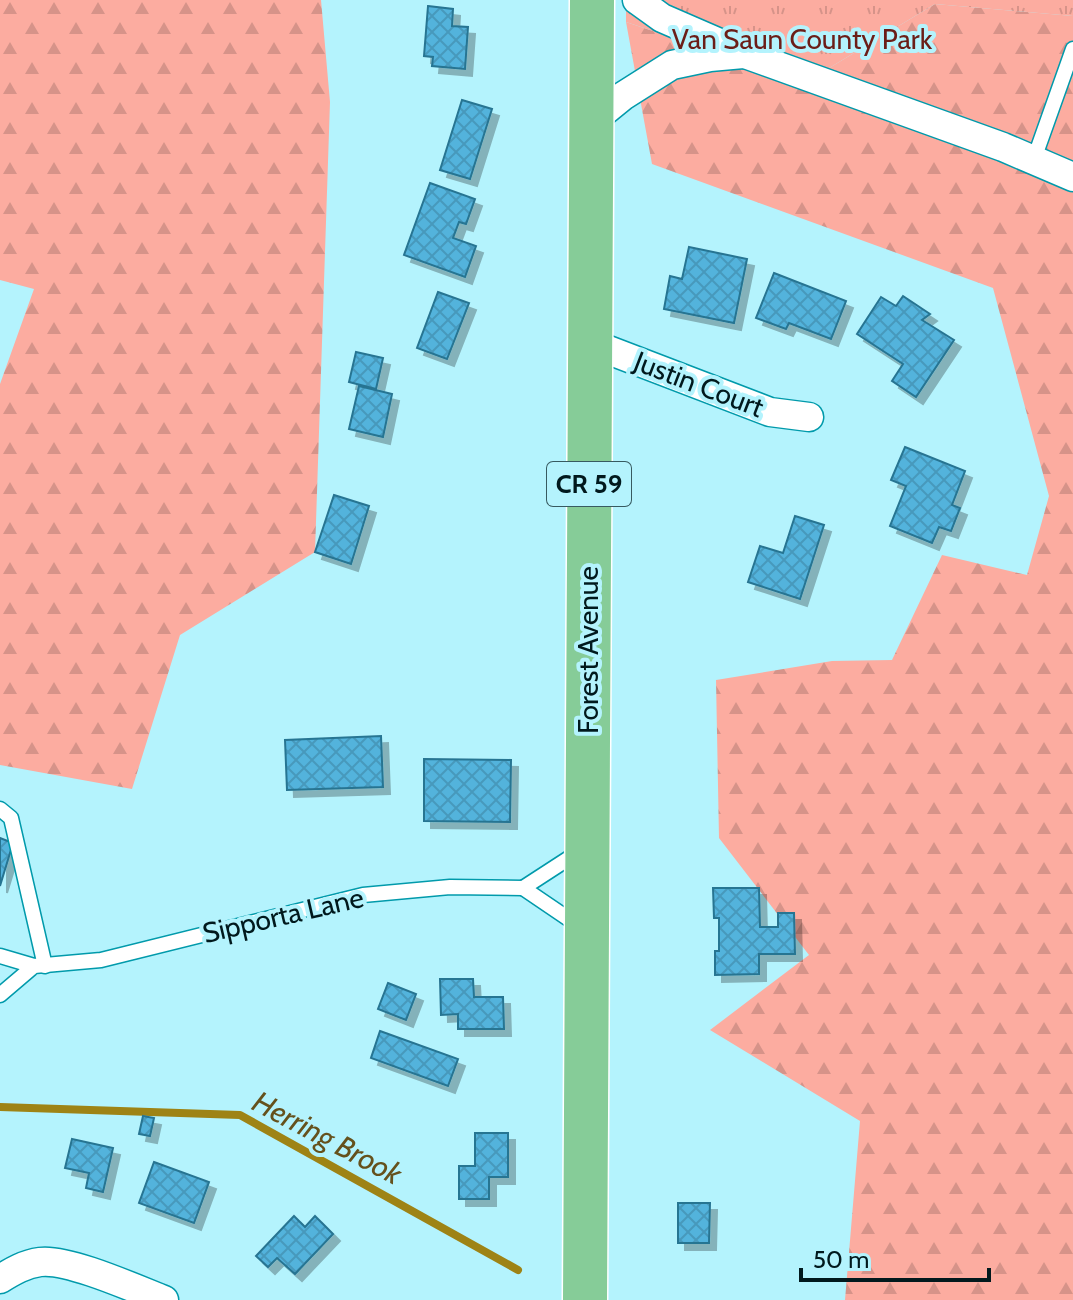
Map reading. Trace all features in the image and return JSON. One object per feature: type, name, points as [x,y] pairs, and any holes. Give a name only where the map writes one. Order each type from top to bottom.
[{"type":"main road","name":"Forest Avenue","points":[[585,1300],[592,0]]},
{"type":"street","points":[[637,0],[662,18],[745,54],[1034,159],[1073,177]]},
{"type":"street","points":[[591,122],[623,96],[672,65],[745,54]]},
{"type":"street","name":"Justin Court","points":[[590,343],[770,412],[809,417]]},
{"type":"street","points":[[0,1279],[20,1267],[41,1261],[61,1262],[151,1295]]},
{"type":"lane","points":[[1034,159],[1073,49]]},
{"type":"lane","points":[[0,809],[11,818],[39,966]]},
{"type":"lane","points":[[587,846],[523,888],[587,931]]},
{"type":"lane","name":"Sipporta Lane","points":[[39,966],[101,960],[363,895],[450,887],[523,888]]},
{"type":"lane","points":[[0,956],[39,966]]},
{"type":"lane","points":[[0,995],[39,966]]},
{"type":"green space","points":[[0,0],[321,0],[330,102],[315,552],[180,635],[132,789],[0,765],[0,384],[34,289],[0,280]]},
{"type":"green space","name":"Van Saun County Park","points":[[626,0],[1073,0],[1073,16],[935,4],[806,82],[626,22]]},
{"type":"green space","points":[[935,4],[1073,16],[1073,1300],[845,1300],[860,1121],[710,1030],[809,955],[719,838],[716,680],[832,661],[892,660],[942,555],[1027,575],[1049,496],[993,288],[652,164],[626,22],[806,82]]},
{"type":"building","points":[[428,6],[453,9],[452,26],[468,27],[465,69],[432,66],[433,57],[424,56]]},
{"type":"building","points":[[462,100],[492,109],[470,179],[440,170]]},
{"type":"building","points":[[430,183],[475,199],[466,224],[459,222],[453,238],[476,246],[465,277],[404,255]]},
{"type":"building","points":[[689,247],[747,259],[734,323],[664,309],[670,276],[682,279]]},
{"type":"building","points":[[774,273],[846,301],[831,339],[789,323],[786,329],[756,318]]},
{"type":"building","points":[[438,292],[469,303],[447,359],[417,348]]},
{"type":"building","points":[[903,296],[930,314],[922,320],[954,340],[916,397],[892,381],[903,364],[857,334],[881,297],[896,306]]},
{"type":"building","points":[[356,352],[383,358],[376,389],[349,382]]},
{"type":"building","points":[[359,386],[392,394],[383,437],[349,429]]},
{"type":"building","points":[[905,447],[965,471],[952,505],[960,508],[951,531],[939,527],[932,543],[890,526],[906,486],[891,480]]},
{"type":"building","points":[[334,495],[369,506],[351,564],[315,552]]},
{"type":"building","points":[[795,516],[824,525],[800,599],[748,582],[760,546],[783,553]]},
{"type":"building","points":[[381,736],[383,787],[287,790],[285,740]]},
{"type":"building","points":[[424,759],[511,760],[510,822],[424,821]]},
{"type":"building","points":[[0,838],[13,843],[0,886]]},
{"type":"building","points":[[713,888],[759,888],[760,927],[778,927],[778,913],[794,913],[795,954],[759,954],[759,974],[715,975],[719,918],[714,918]]},
{"type":"building","points":[[440,979],[473,979],[474,997],[503,997],[504,1029],[458,1029],[458,1014],[441,1015]]},
{"type":"building","points":[[388,983],[416,994],[406,1020],[378,1009]]},
{"type":"building","points":[[380,1031],[458,1059],[448,1086],[371,1058]]},
{"type":"building","points":[[143,1116],[154,1118],[150,1136],[139,1134]]},
{"type":"building","points":[[475,1133],[508,1133],[508,1177],[489,1177],[489,1199],[459,1199],[459,1166],[475,1166]]},
{"type":"building","points":[[72,1139],[113,1148],[103,1192],[86,1188],[89,1173],[65,1168]]},
{"type":"building","points":[[154,1162],[209,1182],[194,1223],[139,1203]]},
{"type":"building","points":[[678,1203],[710,1203],[709,1243],[678,1243]]},
{"type":"building","points":[[294,1216],[305,1227],[315,1216],[333,1234],[295,1274],[277,1258],[268,1267],[256,1256]]},
{"type":"waterway","name":"Herring Brook","points":[[0,1107],[240,1115],[518,1270]]}]
